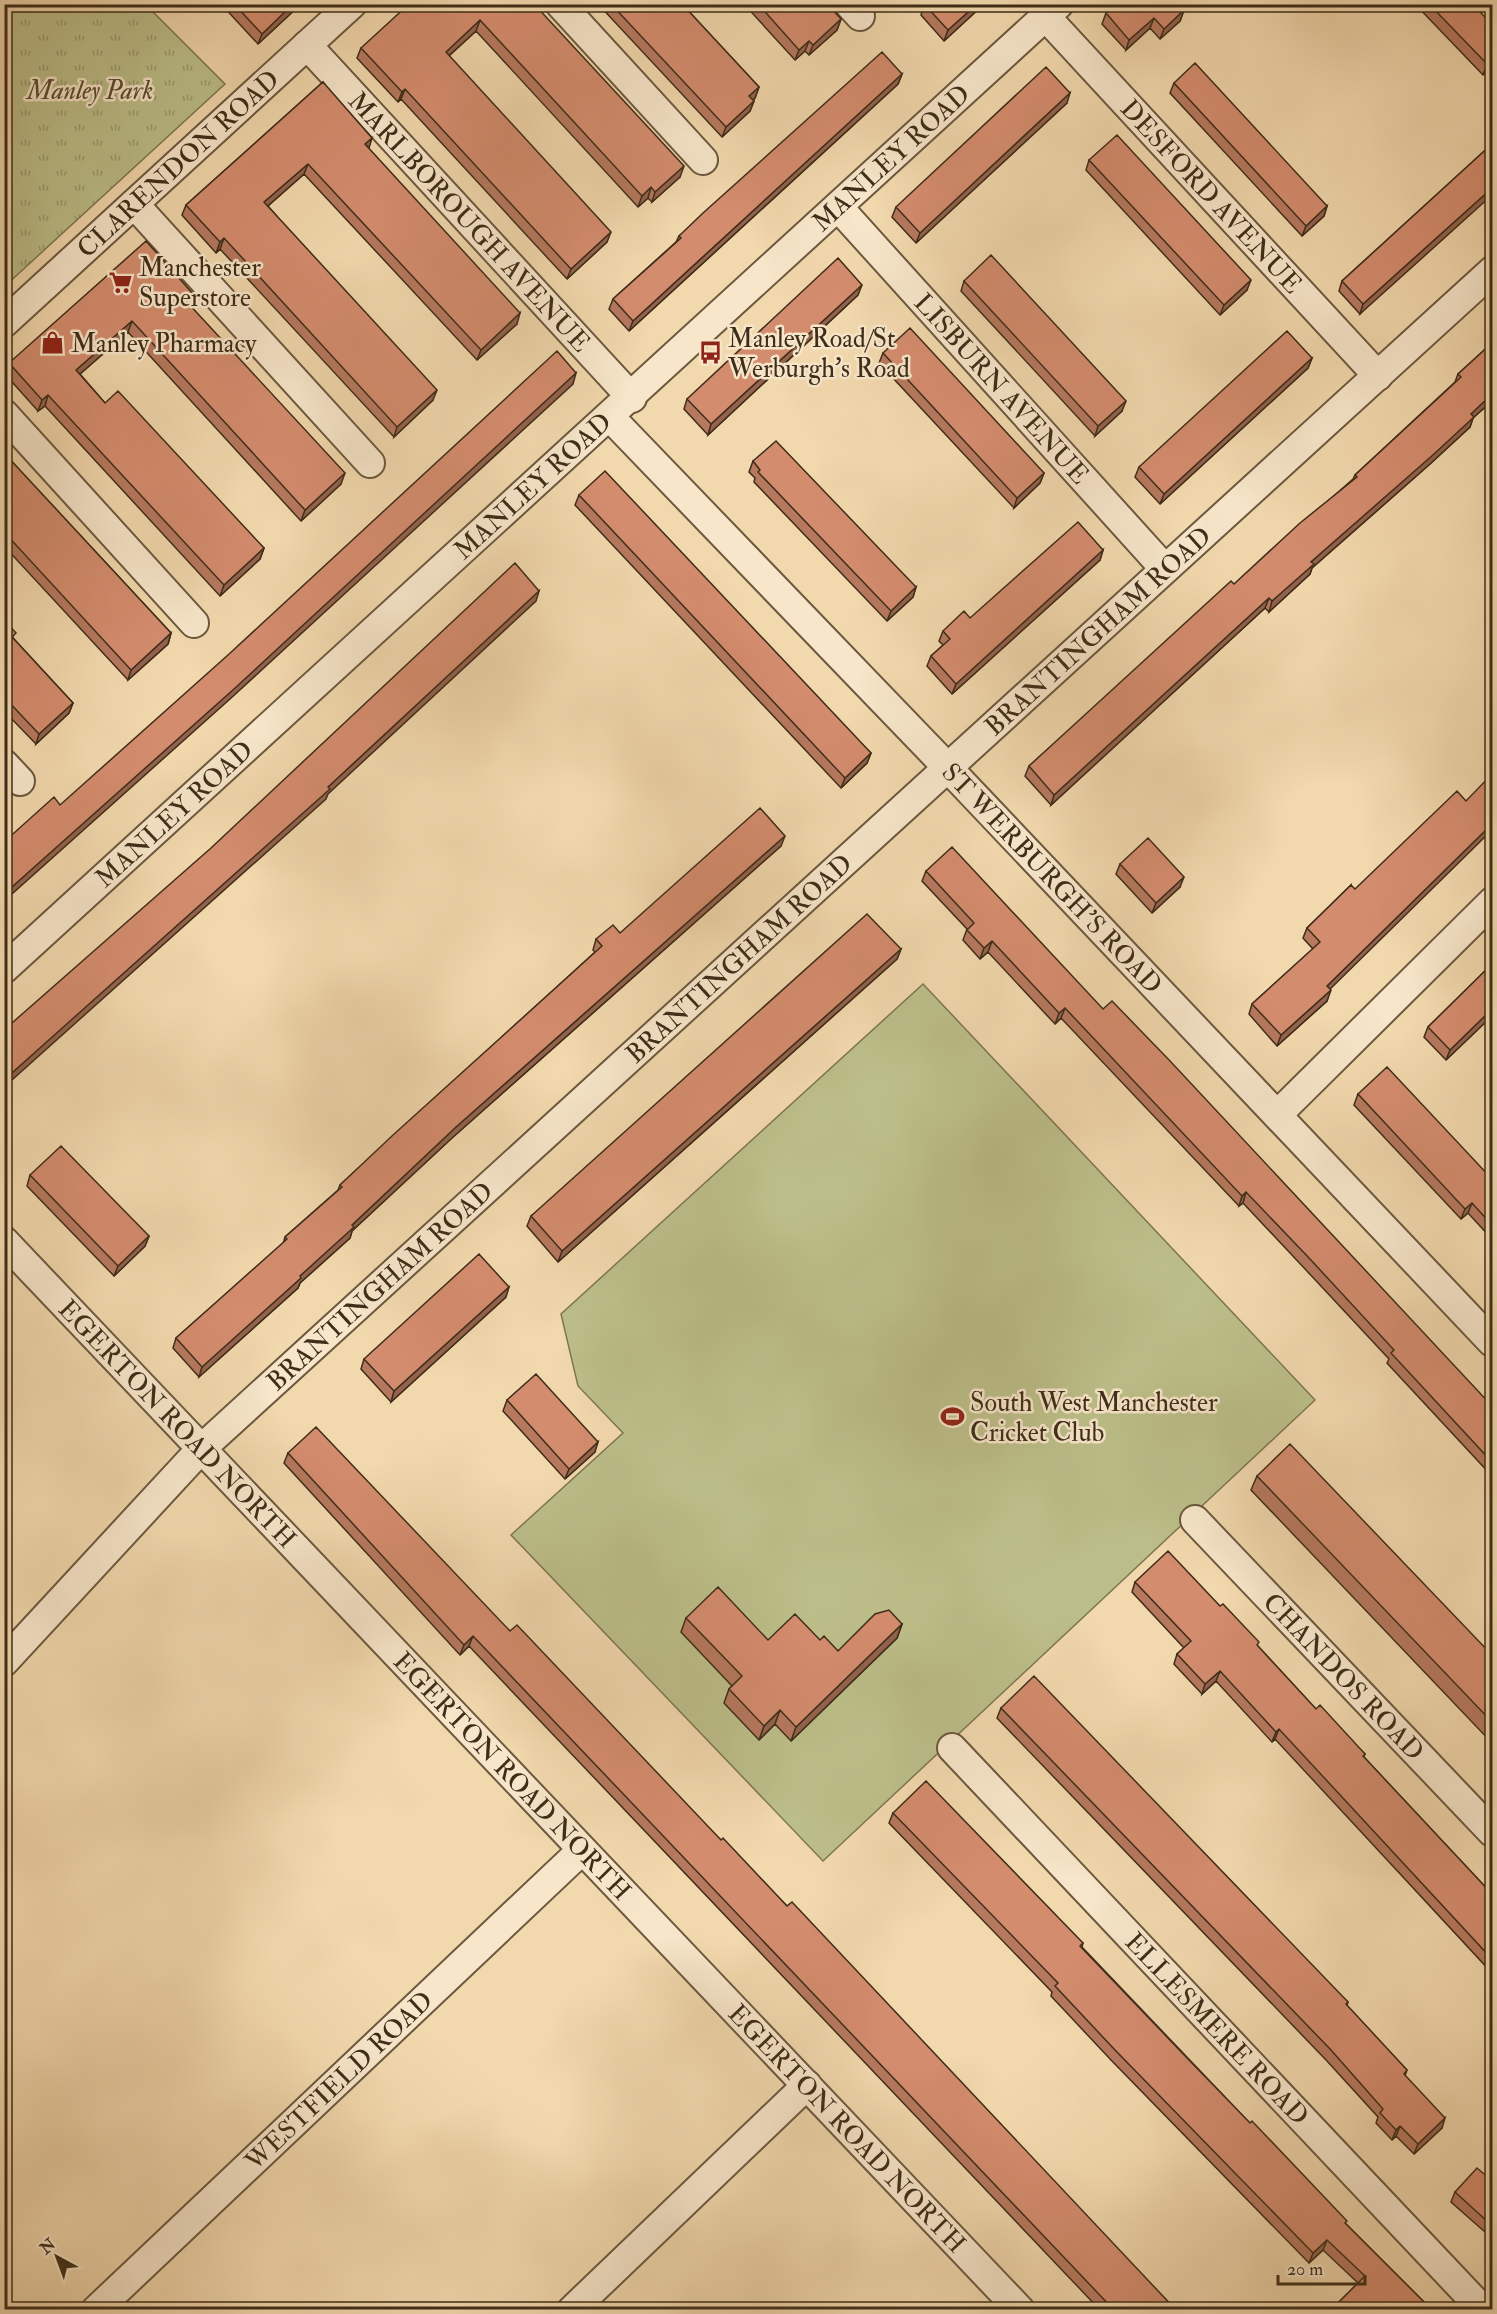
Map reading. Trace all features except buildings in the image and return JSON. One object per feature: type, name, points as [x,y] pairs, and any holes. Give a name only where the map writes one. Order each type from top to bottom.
[{"type":"street","name":"CLARENDON ROAD","points":[[4,323],[352,4]]},
{"type":"street","points":[[560,4],[702,160]]},
{"type":"street","name":"MANLEY ROAD","points":[[4,969],[632,398],[1053,10]]},
{"type":"street","name":"DESFORD AVENUE","points":[[1053,10],[1378,376]]},
{"type":"street","name":"MARLBOROUGH AVENUE","points":[[307,45],[632,398]]},
{"type":"street","points":[[134,204],[370,463]]},
{"type":"street","name":"LISBURN AVENUE","points":[[839,208],[1165,569]]},
{"type":"street","name":"BRANTINGHAM ROAD","points":[[4,1662],[201,1449],[1492,271]]},
{"type":"street","points":[[4,414],[194,623]]},
{"type":"street","name":"ST WERBURGH'S ROAD","points":[[610,417],[948,768],[1492,1342]]},
{"type":"street","points":[[1277,1115],[1492,902]]},
{"type":"street","name":"EGERTON ROAD NORTH","points":[[4,1241],[1020,2310]]},
{"type":"street","name":"CHANDOS ROAD","points":[[1195,1520],[1492,1832]]},
{"type":"street","name":"ELLESMERE ROAD","points":[[952,1748],[1483,2310]]},
{"type":"street","name":"WESTFIELD ROAD","points":[[96,2310],[582,1850]]},
{"type":"street","points":[[572,2310],[807,2085]]},
{"type":"green space","name":"Manley Park","points":[[5,4],[146,5],[225,84],[5,286]]},
{"type":"green space","name":"South West Manchester Cricket Club","points":[[923,984],[1315,1400],[823,1861],[511,1535],[623,1433],[578,1386],[561,1314]]},
{"type":"place","name":"Manchester Superstore","points":[[121,282]]},
{"type":"place","name":"Manley Pharmacy","points":[[53,343]]},
{"type":"place","name":"Manley Road/St Werburgh's Road","points":[[710,353]]},
{"type":"place","name":"South West Manchester Cricket Club","points":[[952,1417]]}]
